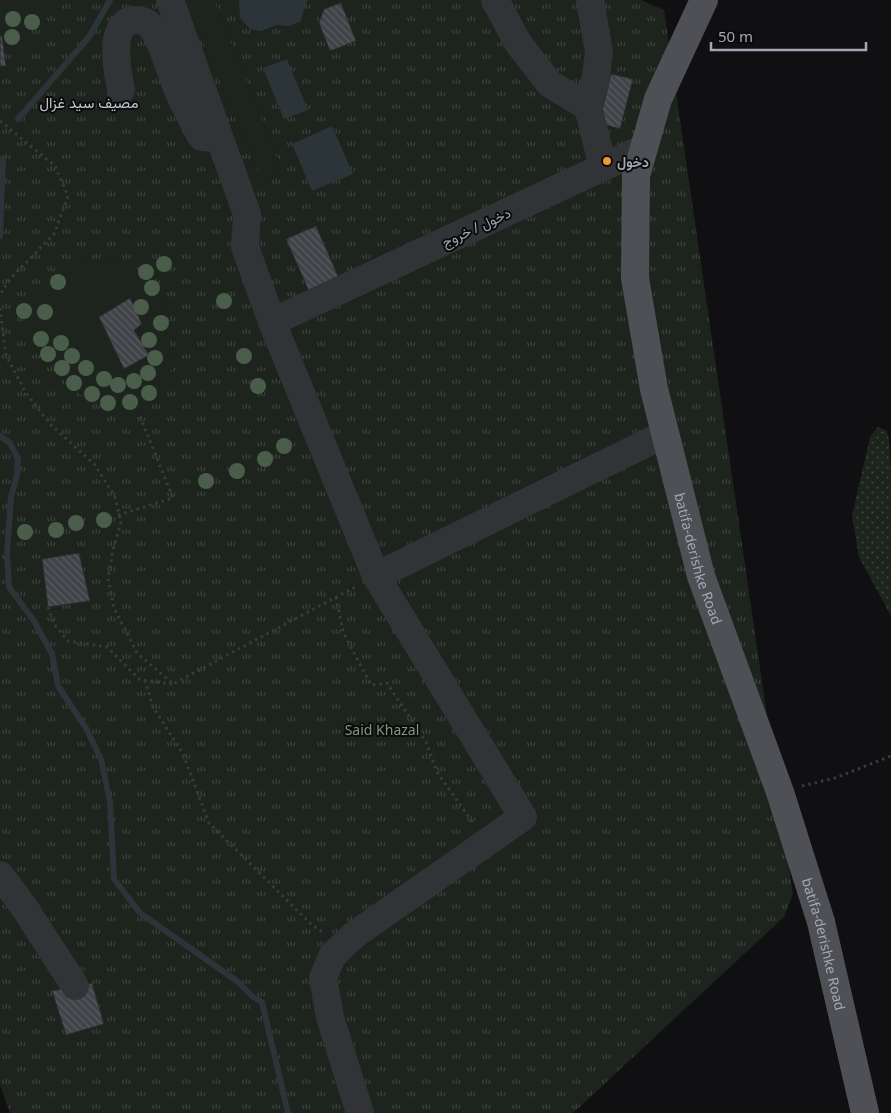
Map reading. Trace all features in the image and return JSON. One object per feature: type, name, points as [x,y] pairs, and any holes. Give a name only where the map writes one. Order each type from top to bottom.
[{"type":"main road","name":"batifa-derishke Road","points":[[704,0],[658,100],[636,176],[635,278],[654,389],[701,576],[780,792],[820,922],[864,1113]]},
{"type":"street","points":[[170,0],[247,214],[245,247],[272,322],[376,576],[523,817],[354,935],[332,956],[323,978],[330,1017],[360,1113]]},
{"type":"street","points":[[494,0],[518,43],[550,84],[588,107]]},
{"type":"street","points":[[590,0],[599,52],[596,76],[588,107],[603,167]]},
{"type":"street","points":[[121,90],[115,58],[117,40],[122,27],[129,21],[146,22],[152,28],[158,40],[178,91],[198,133],[208,139],[219,138]]},
{"type":"street","name":"دخول / خروج","points":[[272,322],[644,148]]},
{"type":"street","points":[[376,576],[665,434]]},
{"type":"street","points":[[0,875],[24,906],[75,986]]},
{"type":"path","points":[[0,121],[55,166],[68,196],[54,234],[9,280],[0,295]]},
{"type":"path","points":[[0,308],[6,355],[26,393],[51,425],[95,465],[114,497],[121,522],[108,578],[114,608],[136,653],[173,684]]},
{"type":"path","points":[[118,515],[174,498],[138,414]]},
{"type":"path","points":[[48,607],[54,624],[68,641],[107,647],[140,680],[173,684],[376,576]]},
{"type":"path","points":[[336,597],[343,632],[371,685],[387,683],[426,742],[436,772],[486,843]]},
{"type":"path","points":[[145,680],[153,707],[183,754],[209,823],[312,926],[343,946]]},
{"type":"path","points":[[780,792],[835,778],[891,756]]},
{"type":"green space","name":"Said Khazal","points":[[0,0],[641,0],[664,10],[793,894],[784,917],[573,1113],[10,1113],[0,1085]]},
{"type":"green space","points":[[0,0],[64,0],[64,2],[25,37],[26,46],[3,46],[2,36],[0,36]]},
{"type":"green space","points":[[185,0],[214,0],[282,170],[262,179]]},
{"type":"green space","points":[[78,260],[128,263],[151,280],[162,296],[173,368],[144,408],[109,410],[70,389],[28,329],[19,309]]},
{"type":"green space","points":[[878,427],[887,431],[891,469],[891,616],[859,557],[852,516],[870,437]]},
{"type":"shaded area","points":[[239,0],[307,0],[301,21],[289,26],[277,25],[261,31],[250,29],[240,18]]},
{"type":"shaded area","points":[[287,59],[308,110],[284,119],[263,68]]},
{"type":"shaded area","points":[[332,126],[353,174],[312,191],[292,144]]},
{"type":"building","points":[[341,3],[356,41],[330,51],[319,23],[324,9]]},
{"type":"building","points":[[0,36],[2,36],[6,66],[0,66]]},
{"type":"building","points":[[611,74],[633,79],[620,129],[599,123]]},
{"type":"building","points":[[316,226],[342,285],[312,298],[286,239]]},
{"type":"building","points":[[130,298],[142,324],[134,330],[149,355],[124,369],[99,317]]},
{"type":"building","points":[[79,553],[90,601],[48,607],[42,559]]},
{"type":"building","points":[[92,983],[104,1024],[66,1035],[52,991]]},
{"type":"waterway","points":[[18,119],[89,37],[110,0]]},
{"type":"waterway","points":[[0,236],[3,158]]},
{"type":"waterway","points":[[0,436],[10,443],[18,459],[17,475],[11,497],[7,554],[9,587],[34,621],[52,654],[58,686],[86,728],[101,759],[110,802],[114,879],[140,913],[237,981],[253,997],[262,1002],[288,1113]]},
{"type":"place","name":"دخول","points":[[607,161]]},
{"type":"district","name":"مصيف سيد غزال","points":[[89,102]]}]
